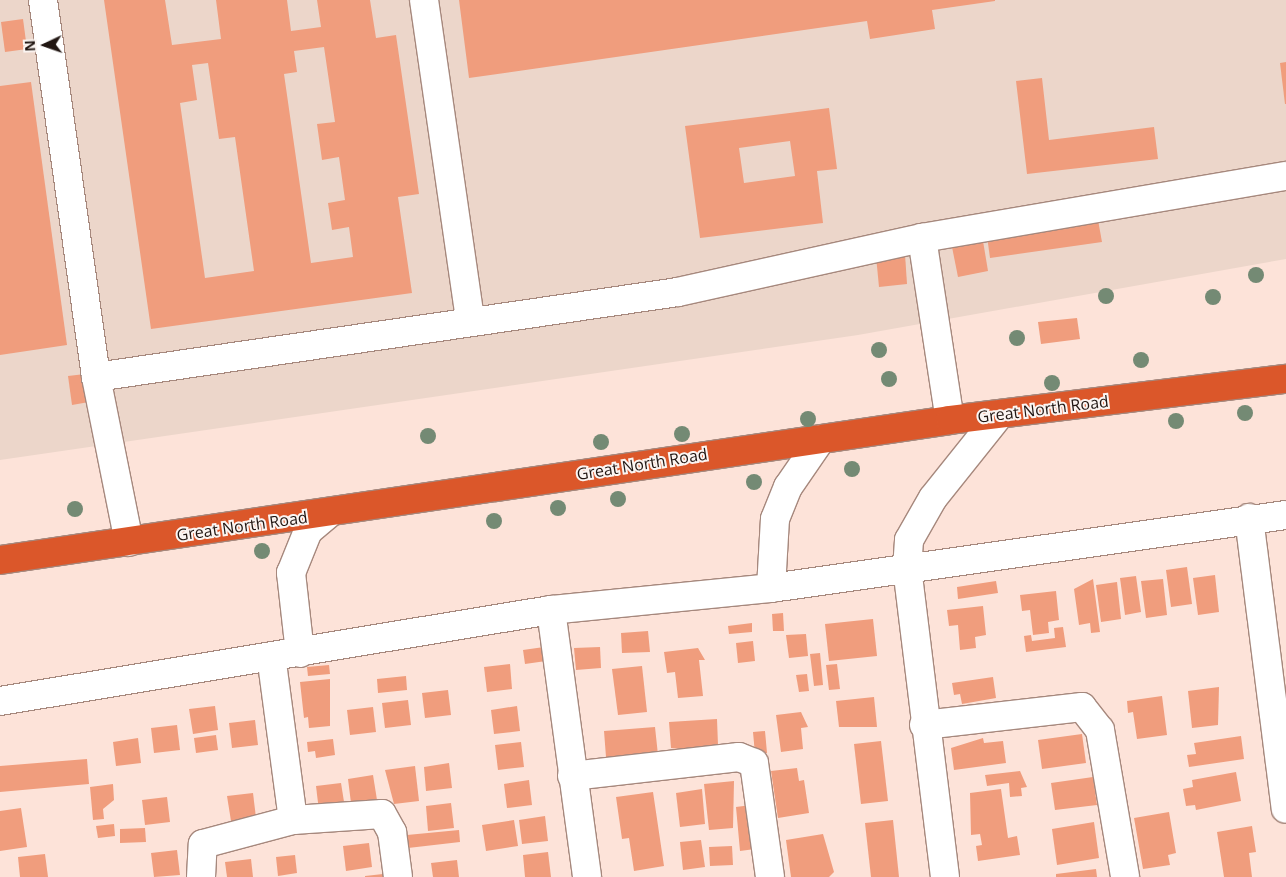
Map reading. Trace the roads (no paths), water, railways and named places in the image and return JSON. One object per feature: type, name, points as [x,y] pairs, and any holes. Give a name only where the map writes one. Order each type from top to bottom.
[{"type":"highway","name":"Great North Road","points":[[2,562],[950,420],[1286,379]]},
{"type":"street","points":[[43,0],[96,377],[129,542]]},
{"type":"street","points":[[424,0],[470,321]]},
{"type":"street","points":[[96,377],[678,292],[922,238],[1286,176]]},
{"type":"street","points":[[922,238],[950,420]]},
{"type":"street","points":[[945,877],[924,725],[907,569],[909,540],[933,498],[1000,414]]},
{"type":"street","points":[[771,588],[775,519],[788,487],[821,439]]},
{"type":"street","points":[[300,653],[291,572],[308,531],[328,514]]},
{"type":"street","points":[[0,701],[271,656],[300,653],[551,610],[771,588],[1249,518],[1286,515]]},
{"type":"street","points":[[1249,518],[1277,674],[1286,809]]},
{"type":"street","points":[[551,610],[587,877]]},
{"type":"street","points":[[271,656],[293,820]]},
{"type":"street","points":[[924,725],[1082,707],[1100,730],[1125,877]]},
{"type":"street","points":[[572,776],[739,757],[754,763],[770,877]]},
{"type":"street","points":[[201,877],[203,844],[293,820],[382,814],[392,832],[398,877]]}]
